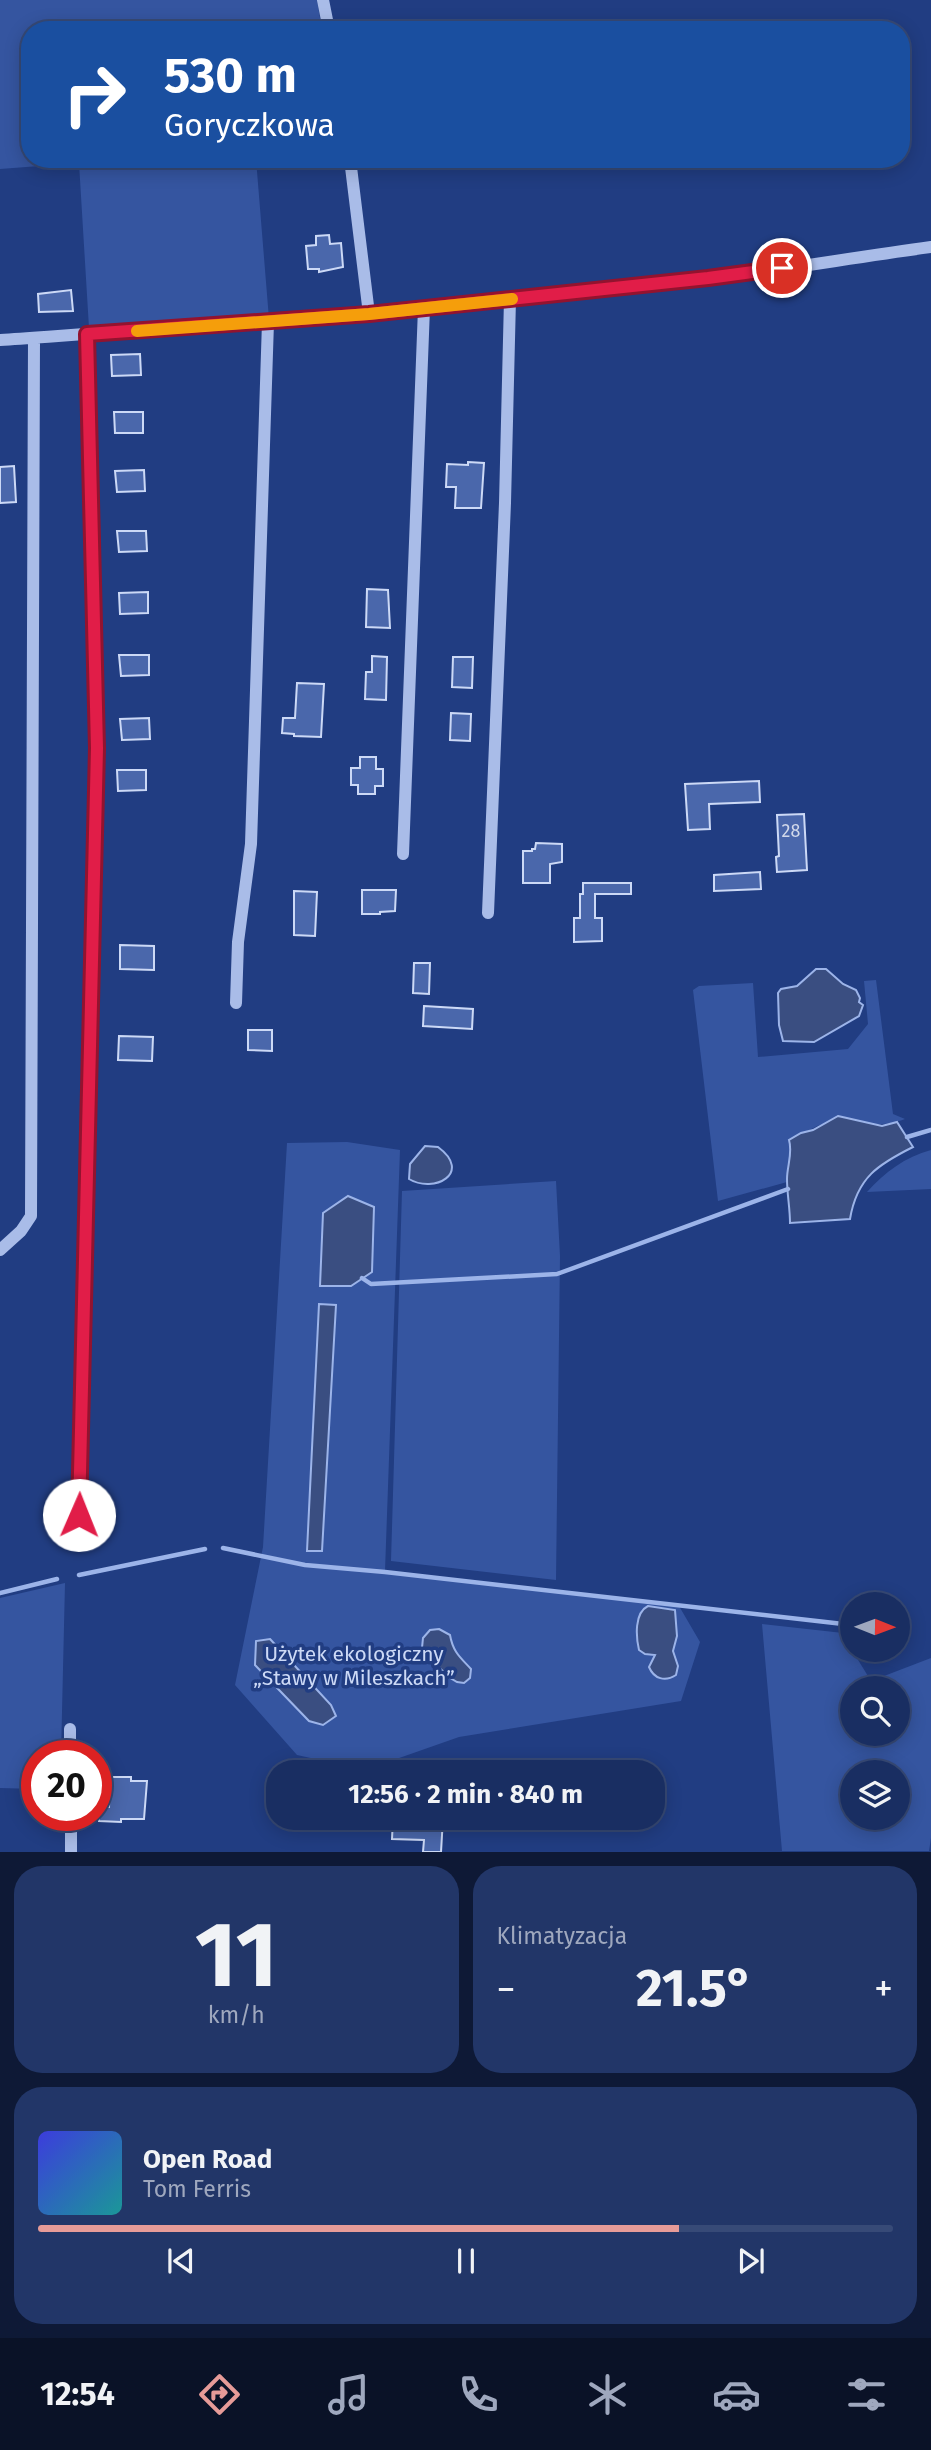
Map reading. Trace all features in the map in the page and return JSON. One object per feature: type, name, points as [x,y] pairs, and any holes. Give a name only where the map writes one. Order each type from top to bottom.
[{"type":"street","points":[[323,0],[327,21]]},
{"type":"street","points":[[351,168],[369,314]]},
{"type":"street","points":[[0,340],[369,314],[732,276],[931,247]]},
{"type":"street","points":[[488,913],[510,299]]},
{"type":"street","points":[[403,854],[424,308]]},
{"type":"street","points":[[236,1003],[238,942],[251,844],[268,322]]},
{"type":"street","points":[[78,1542],[97,748],[87,334]]},
{"type":"street","points":[[0,1250],[21,1231],[31,1216],[34,338]]},
{"type":"street","points":[[70,1729],[70,1740]]},
{"type":"street","points":[[71,1831],[71,1852]]},
{"type":"green space","points":[[0,0],[317,0],[320,21],[21,21],[21,167],[0,169]]},
{"type":"green space","points":[[79,168],[257,168],[269,319],[89,328]]},
{"type":"green space","points":[[876,980],[893,1114],[905,1119],[885,1124],[827,1123],[801,1133],[790,1156],[787,1182],[718,1201],[693,990],[699,986],[753,983],[758,1057],[848,1049],[868,1024],[864,981]]},
{"type":"green space","name":"Użytek ekologiczny „Stawy w Mileszkach”","points":[[347,1142],[400,1150],[385,1571],[679,1606],[700,1642],[681,1701],[459,1737],[393,1760],[320,1760],[297,1755],[235,1685],[263,1547],[287,1143]]},
{"type":"green space","points":[[931,1150],[931,1189],[867,1192],[896,1166]]},
{"type":"green space","points":[[556,1181],[560,1256],[556,1580],[391,1561],[402,1191]]},
{"type":"green space","points":[[65,1583],[61,1740],[21,1740],[21,1789],[0,1788],[0,1598]]},
{"type":"green space","points":[[762,1624],[840,1633],[840,1662],[859,1662],[868,1676],[840,1676],[840,1746],[910,1746],[910,1676],[884,1676],[931,1658],[929,1851],[782,1851]]},
{"type":"shaded area","points":[[816,969],[826,969],[843,984],[856,990],[859,1002],[863,1005],[859,1016],[814,1042],[783,1041],[779,1025],[778,993],[781,989],[797,986]]},
{"type":"shaded area","points":[[838,1116],[882,1126],[897,1122],[913,1147],[880,1166],[864,1182],[853,1205],[850,1219],[790,1223],[787,1179],[789,1140]]},
{"type":"shaded area","points":[[425,1146],[438,1147],[448,1156],[452,1165],[451,1173],[438,1182],[419,1183],[409,1179],[410,1164]]},
{"type":"shaded area","points":[[348,1196],[374,1207],[372,1272],[351,1286],[320,1286],[323,1213]]},
{"type":"shaded area","points":[[319,1304],[336,1305],[322,1551],[307,1551]]},
{"type":"shaded area","points":[[648,1606],[675,1610],[677,1636],[673,1651],[678,1666],[676,1675],[664,1679],[657,1677],[649,1667],[655,1655],[639,1650],[638,1620],[643,1609]]},
{"type":"shaded area","points":[[439,1629],[450,1635],[455,1650],[471,1669],[470,1678],[464,1683],[447,1676],[422,1648],[423,1638],[430,1630]]},
{"type":"shaded area","points":[[270,1639],[331,1705],[336,1716],[323,1725],[309,1721],[255,1665],[256,1641]]},
{"type":"building","points":[[329,235],[330,244],[341,243],[343,267],[319,272],[319,269],[308,269],[306,246],[316,245],[316,236]]},
{"type":"building","points":[[71,290],[73,311],[39,312],[38,294]]},
{"type":"building","points":[[140,354],[141,375],[112,376],[111,355]]},
{"type":"building","points":[[114,412],[143,412],[143,433],[115,433]]},
{"type":"building","points":[[468,462],[484,463],[481,508],[455,508],[456,487],[446,487],[447,464],[468,465]]},
{"type":"building","points":[[14,466],[16,502],[0,503],[0,467]]},
{"type":"building","points":[[144,470],[145,491],[117,492],[115,471]]},
{"type":"building","points":[[117,531],[146,531],[147,551],[119,552]]},
{"type":"building","points":[[367,589],[388,590],[390,628],[366,627]]},
{"type":"building","points":[[148,592],[148,613],[120,614],[119,593]]},
{"type":"building","points":[[119,655],[149,655],[149,675],[121,676]]},
{"type":"building","points":[[372,656],[387,657],[386,700],[365,699],[366,672],[372,672]]},
{"type":"building","points":[[453,657],[473,657],[472,688],[452,687]]},
{"type":"building","points":[[297,683],[324,684],[321,737],[282,733],[283,718],[295,718]]},
{"type":"building","points":[[451,713],[471,714],[470,741],[450,740]]},
{"type":"building","points":[[149,718],[150,739],[122,740],[120,719]]},
{"type":"building","points":[[360,757],[376,757],[376,769],[383,769],[383,786],[375,786],[375,794],[358,794],[358,785],[351,785],[351,768],[360,768]]},
{"type":"building","points":[[117,770],[146,770],[146,790],[118,791]]},
{"type":"building","points":[[759,781],[760,802],[709,804],[710,829],[688,830],[685,784]]},
{"type":"building","points":[[804,814],[807,870],[777,872],[777,815]]},
{"type":"building","points":[[536,843],[562,844],[562,862],[550,864],[550,883],[523,883],[523,851],[532,851]]},
{"type":"building","points":[[760,872],[761,889],[714,891],[714,875]]},
{"type":"building","points":[[583,883],[631,883],[631,894],[595,894],[595,918],[602,918],[602,941],[574,942],[574,918],[580,918]]},
{"type":"building","points":[[362,890],[396,890],[395,911],[362,914]]},
{"type":"building","points":[[294,891],[317,892],[315,936],[294,935]]},
{"type":"building","points":[[120,945],[154,946],[154,970],[120,969]]},
{"type":"building","points":[[414,963],[430,963],[429,994],[413,993]]},
{"type":"building","points":[[424,1006],[473,1009],[472,1029],[423,1026]]},
{"type":"building","points":[[248,1030],[272,1030],[272,1051],[248,1050]]},
{"type":"building","points":[[119,1036],[153,1037],[152,1061],[118,1060]]},
{"type":"building","points":[[112,1777],[131,1777],[131,1781],[147,1781],[144,1819],[121,1819],[121,1822],[112,1822]]},
{"type":"building","points":[[392,1830],[442,1830],[441,1852],[423,1852],[424,1840],[392,1839]]},
{"type":"waterway","points":[[907,1137],[931,1130]]},
{"type":"waterway","points":[[362,1278],[371,1284],[557,1274],[788,1189]]},
{"type":"waterway","points":[[223,1548],[305,1565],[840,1624]]},
{"type":"waterway","points":[[79,1575],[205,1549]]},
{"type":"waterway","points":[[0,1593],[57,1579]]},
{"type":"slow traffic","points":[[137,331],[369,314],[512,299]]},
{"type":"route","points":[[79,1515],[97,748],[87,334],[369,314],[782,268]]}]
